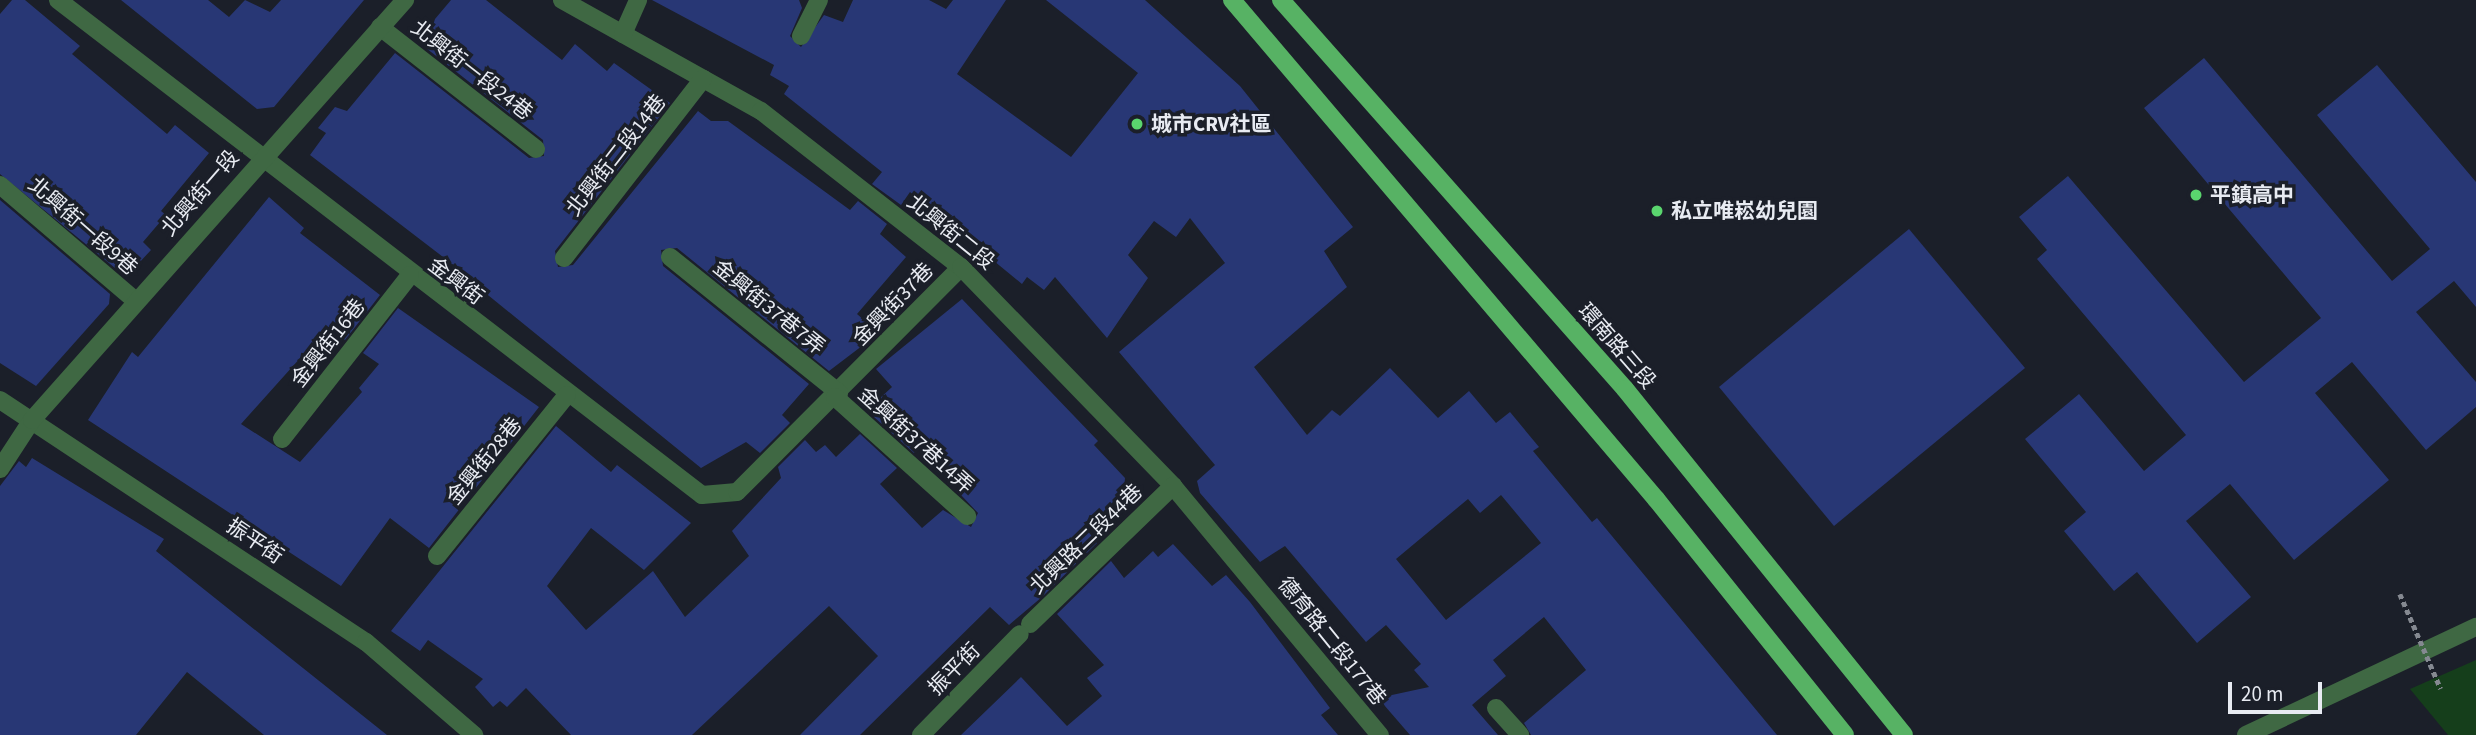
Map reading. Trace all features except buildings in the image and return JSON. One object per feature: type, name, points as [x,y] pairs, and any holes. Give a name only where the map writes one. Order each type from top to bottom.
[{"type":"main road","points":[[1232,0],[1647,488],[1845,735]]},
{"type":"main road","name":"環南路三段","points":[[1280,0],[1625,388],[1904,735]]},
{"type":"street","name":"金興街","points":[[58,0],[263,155],[410,275],[702,495],[737,492],[834,398]]},
{"type":"street","name":"北興街一段","points":[[0,468],[32,420],[263,155],[405,0]]},
{"type":"street","name":"北興街二段","points":[[562,0],[761,111],[961,267],[1172,486],[1248,575]]},
{"type":"street","points":[[623,34],[638,0]]},
{"type":"street","points":[[801,36],[819,0]]},
{"type":"street","name":"北興街一段24巷","points":[[380,27],[536,149]]},
{"type":"street","name":"北興街二段14巷","points":[[564,258],[703,79]]},
{"type":"street","name":"北興街一段9巷","points":[[0,185],[136,301]]},
{"type":"street","name":"金興街37巷7弄","points":[[670,257],[834,398]]},
{"type":"street","name":"金興街37巷","points":[[834,398],[961,267]]},
{"type":"street","name":"金興街16巷","points":[[282,439],[410,275]]},
{"type":"street","name":"金興街28巷","points":[[437,556],[567,395]]},
{"type":"street","name":"金興街37巷14弄","points":[[834,398],[967,516]]},
{"type":"street","name":"振平街","points":[[0,400],[366,642],[474,735]]},
{"type":"street","name":"北興路二段44巷","points":[[1025,629],[1172,486]]},
{"type":"street","name":"德育路二段177巷","points":[[1248,575],[1380,735]]},
{"type":"street","points":[[2246,735],[2476,627]]},
{"type":"street","name":"振平街","points":[[921,735],[1025,629]]},
{"type":"street","points":[[1496,708],[1520,735]]},
{"type":"path","points":[[2400,594],[2441,689]]},
{"type":"green space","points":[[2476,660],[2476,735],[2448,735],[2410,689]]},
{"type":"place","name":"城市CRV社區","points":[[1137,124]]},
{"type":"place","name":"平鎮高中","points":[[2196,195]]},
{"type":"place","name":"私立唯崧幼兒園","points":[[1657,211]]}]
